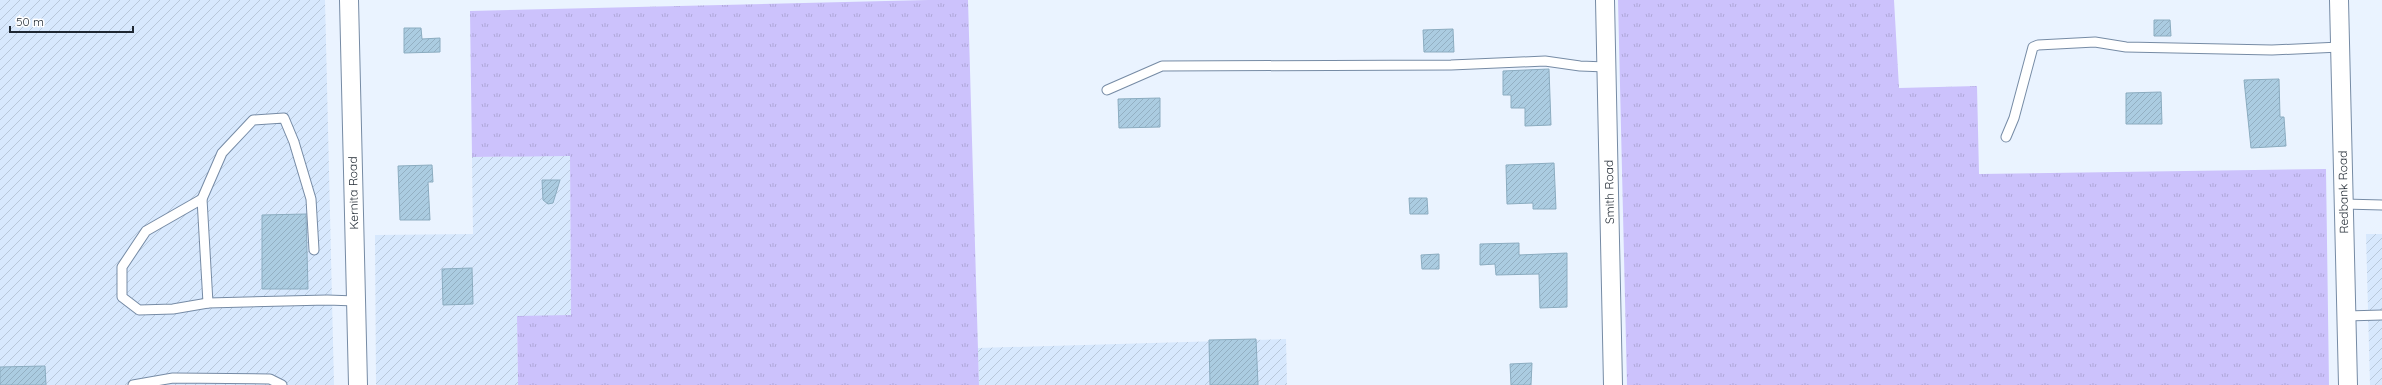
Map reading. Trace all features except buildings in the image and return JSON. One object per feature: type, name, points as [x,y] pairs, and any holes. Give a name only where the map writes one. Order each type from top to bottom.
[{"type":"street","name":"Kernita Road","points":[[349,0],[358,385]]},
{"type":"street","name":"Smith Road","points":[[1605,0],[1613,385]]},
{"type":"street","name":"Redbank Road","points":[[2339,0],[2348,385]]},
{"type":"lane","points":[[2006,136],[2014,118],[2033,47],[2038,45],[2096,42],[2126,47],[2216,49],[2340,47]]},
{"type":"lane","points":[[1107,90],[1162,66],[1451,65],[1545,61],[1580,66],[1606,67]]},
{"type":"lane","points":[[208,303],[202,199],[222,153],[254,120],[284,118],[294,142],[311,199],[314,250]]},
{"type":"lane","points":[[202,199],[146,231],[122,267],[122,297],[138,310],[173,309],[208,303],[327,300],[356,301]]},
{"type":"lane","points":[[2344,204],[2382,205]]},
{"type":"lane","points":[[2346,316],[2382,315]]},
{"type":"lane","points":[[133,385],[172,381],[269,382],[282,385]]},
{"type":"shaded area","points":[[0,0],[325,0],[334,385],[0,385]]},
{"type":"shaded area","points":[[570,155],[571,316],[517,316],[518,385],[376,385],[375,235],[473,234],[472,157]]},
{"type":"shaded area","points":[[2366,234],[2382,234],[2382,385],[2370,385]]},
{"type":"shaded area","points":[[1286,339],[1287,385],[979,385],[978,348]]},
{"type":"green space","points":[[968,0],[979,385],[518,385],[517,316],[571,315],[570,156],[472,157],[470,11]]},
{"type":"green space","points":[[1618,0],[1894,0],[1899,88],[1977,86],[1979,174],[2326,169],[2329,385],[1627,385]]}]
